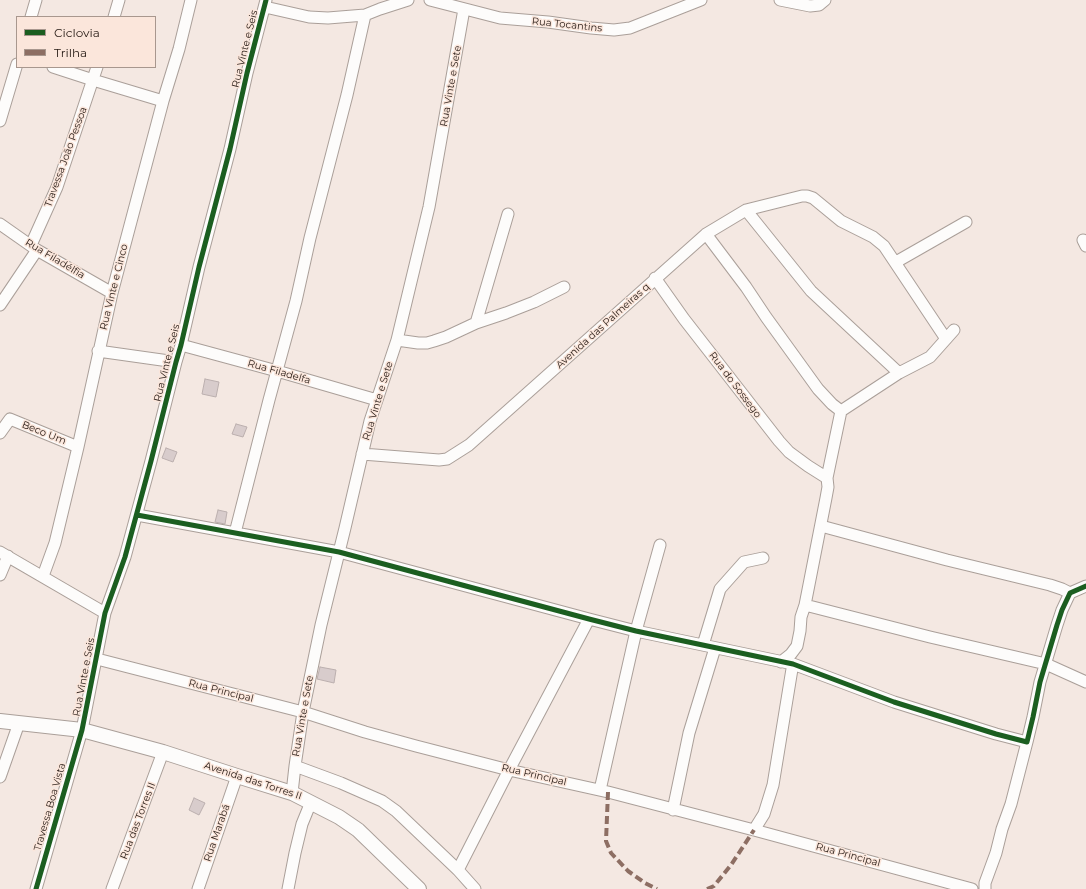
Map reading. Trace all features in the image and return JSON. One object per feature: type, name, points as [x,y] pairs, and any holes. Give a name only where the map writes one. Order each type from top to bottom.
[{"type":"street","points":[[31,16],[36,0]]},
{"type":"street","points":[[114,16],[119,0]]},
{"type":"street","name":"Rua Vinte e Cinco","points":[[43,576],[55,543],[112,293],[191,0]]},
{"type":"street","points":[[265,3],[309,17],[328,18],[365,15],[408,0]]},
{"type":"street","name":"Rua Tocantins","points":[[430,0],[500,18],[614,30],[630,28],[701,0]]},
{"type":"street","points":[[780,0],[810,6],[819,6],[825,0]]},
{"type":"street","name":"Rua Vinte e Seis","points":[[82,730],[105,613],[125,557],[137,515],[230,149],[265,3]]},
{"type":"street","name":"Rua Vinte e Sete","points":[[292,793],[303,712],[321,625],[370,421],[397,340],[429,207],[464,9]]},
{"type":"street","points":[[234,533],[296,301],[310,238],[348,96],[365,15]]},
{"type":"street","points":[[0,121],[16,67]]},
{"type":"street","points":[[56,68],[163,101]]},
{"type":"street","name":"Travessa João Pessoa","points":[[0,305],[34,247],[57,187],[97,68]]},
{"type":"street","name":"Avenida das Palmeiras q","points":[[362,454],[440,460],[447,459],[469,445],[591,338],[706,234],[746,210],[806,196],[813,198],[841,221],[873,237],[884,246],[946,339]]},
{"type":"street","points":[[746,210],[811,291],[899,373]]},
{"type":"street","points":[[476,323],[508,214]]},
{"type":"street","points":[[896,262],[966,222]]},
{"type":"street","name":"Rua Filadélfia","points":[[0,224],[34,247],[112,293]]},
{"type":"street","points":[[706,234],[746,287],[818,389],[841,411]]},
{"type":"street","name":"Rua do Sossego","points":[[656,278],[684,319],[779,441],[789,452],[827,478]]},
{"type":"street","points":[[397,340],[427,343],[446,337],[476,323],[534,302],[564,287]]},
{"type":"street","points":[[781,662],[791,654],[797,646],[801,617],[805,605],[821,526],[827,492],[827,478],[841,411],[899,373],[930,356],[954,330]]},
{"type":"street","name":"Rua Filadelfa","points":[[181,345],[377,400]]},
{"type":"street","points":[[98,351],[176,362]]},
{"type":"street","name":"Beco Um","points":[[0,433],[10,419],[78,446]]},
{"type":"street","points":[[137,515],[339,552],[636,631],[793,664],[894,702],[1026,742]]},
{"type":"street","points":[[821,526],[947,560],[1050,585],[1070,593]]},
{"type":"street","points":[[600,790],[636,631],[660,545]]},
{"type":"street","points":[[0,576],[4,554],[105,613]]},
{"type":"street","points":[[703,645],[720,589],[744,562],[763,558]]},
{"type":"street","points":[[984,889],[996,853],[1002,828],[1011,804],[1033,717],[1040,682],[1056,625],[1070,593],[1086,586]]},
{"type":"street","points":[[805,605],[1046,664],[1086,682]]},
{"type":"street","points":[[458,870],[589,619]]},
{"type":"street","points":[[673,810],[689,733],[715,648]]},
{"type":"street","name":"Rua Principal","points":[[97,659],[303,712],[365,732],[409,744],[509,770],[600,790],[972,889]]},
{"type":"street","points":[[754,830],[764,814],[773,785],[793,664]]},
{"type":"street","name":"Avenida das Torres II","points":[[0,721],[82,730],[163,752],[292,793],[339,816],[358,830],[419,889]]},
{"type":"street","points":[[0,777],[19,723]]},
{"type":"street","name":"Travessa Boa Vista","points":[[36,889],[82,730]]},
{"type":"street","name":"Rua das Torres II","points":[[112,889],[163,752]]},
{"type":"street","points":[[295,766],[341,783],[382,801],[396,811],[458,870],[475,889]]},
{"type":"street","name":"Rua Marabá","points":[[198,889],[237,776]]},
{"type":"street","points":[[288,889],[294,853],[302,824],[311,802]]},
{"type":"building","points":[[205,379],[219,382],[216,397],[202,394]]},
{"type":"building","points":[[236,424],[247,427],[243,437],[232,434]]},
{"type":"building","points":[[166,448],[177,452],[173,462],[162,458]]},
{"type":"building","points":[[218,510],[227,512],[225,524],[215,522]]},
{"type":"building","points":[[320,667],[336,670],[334,683],[317,679]]},
{"type":"building","points":[[194,798],[205,803],[199,815],[189,810]]},
{"type":"marked path","points":[[608,792],[606,841],[611,853],[628,871],[645,883],[657,889]]},
{"type":"marked path","points":[[707,889],[714,886],[731,865],[754,830]]},
{"type":"cycle path","points":[[36,889],[82,730],[105,613],[125,557],[151,461],[266,0]]},
{"type":"cycle path","points":[[137,515],[339,552],[636,631],[793,664],[894,702],[996,734],[1027,742],[1040,682],[1062,610],[1070,593],[1086,586]]}]
